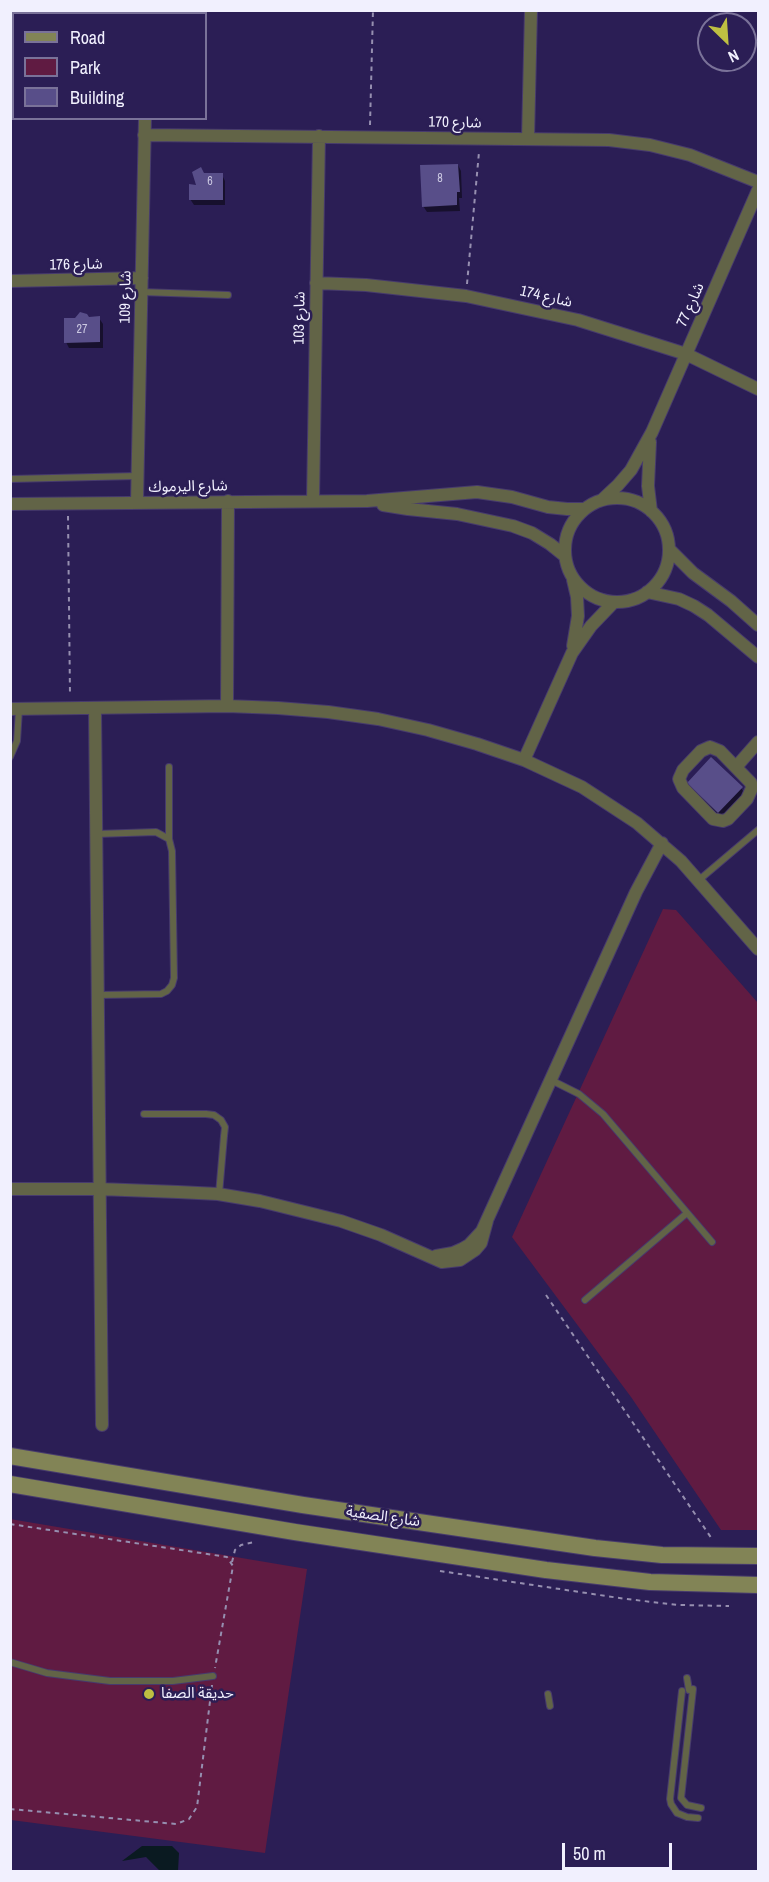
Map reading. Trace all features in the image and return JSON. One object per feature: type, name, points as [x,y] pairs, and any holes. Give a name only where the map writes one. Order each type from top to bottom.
[{"type":"main road","name":"شارع الصفية","points":[[10,1455],[314,1506],[595,1548],[662,1555],[759,1556]]},
{"type":"main road","name":"شارع الصفية","points":[[10,1484],[294,1532],[546,1570],[650,1582],[759,1585]]},
{"type":"street","points":[[528,138],[531,10]]},
{"type":"street","name":"شارع 109","points":[[137,502],[145,120]]},
{"type":"street","name":"شارع 170","points":[[144,135],[609,140],[650,145],[690,155],[759,183]]},
{"type":"street","name":"شارع 103","points":[[313,501],[319,136]]},
{"type":"street","name":"شارع 77","points":[[603,499],[631,470],[652,432],[759,190]]},
{"type":"street","name":"شارع 176","points":[[10,281],[142,279]]},
{"type":"street","name":"شارع 174","points":[[316,283],[366,285],[466,296],[578,320],[686,354],[759,389]]},
{"type":"street","name":"شارع 77","points":[[651,511],[648,477],[652,432]]},
{"type":"street","name":"شارع اليرموك","points":[[10,504],[367,501],[477,492],[512,497],[548,507],[585,508]]},
{"type":"street","points":[[572,653],[578,616],[577,597],[565,556],[566,535],[571,525],[585,508],[603,499],[628,499],[641,503],[651,511],[664,528],[669,549],[663,574],[656,584],[637,598],[614,602],[591,595],[573,579]]},
{"type":"street","points":[[227,706],[228,501]]},
{"type":"street","name":"شارع اليرموك","points":[[367,501],[408,510],[457,513],[504,523],[532,533],[565,556]]},
{"type":"street","points":[[669,549],[693,573],[759,625]]},
{"type":"street","points":[[647,592],[679,599],[694,606],[759,657]]},
{"type":"street","points":[[524,760],[572,653],[591,626],[614,602]]},
{"type":"street","points":[[15,709],[227,706],[308,710],[378,719],[428,730],[524,760],[582,788],[637,823],[662,843],[699,880],[759,949]]},
{"type":"street","points":[[94,708],[102,1425]]},
{"type":"street","points":[[736,767],[759,742]]},
{"type":"street","points":[[705,748],[716,748],[736,767],[750,783],[751,794],[732,815],[723,821],[713,819],[680,784],[680,774],[705,748]]},
{"type":"street","points":[[10,1189],[99,1189],[219,1194],[270,1203],[341,1221],[381,1235],[433,1259],[451,1262],[468,1256],[481,1243],[487,1221],[636,892],[662,843]]},
{"type":"lane","points":[[141,292],[228,295]]},
{"type":"lane","points":[[10,479],[138,476]]},
{"type":"lane","points":[[10,757],[17,741],[15,709]]},
{"type":"lane","points":[[98,995],[161,994],[172,985],[174,978],[169,766]]},
{"type":"lane","points":[[699,880],[759,830]]},
{"type":"lane","points":[[96,834],[156,832],[163,834],[169,840]]},
{"type":"lane","points":[[551,1080],[579,1094],[603,1114],[712,1242]]},
{"type":"lane","points":[[144,1114],[206,1114],[214,1115],[221,1120],[225,1127],[219,1194]]},
{"type":"lane","points":[[585,1300],[687,1213]]},
{"type":"lane","points":[[10,1662],[47,1673],[110,1682],[163,1681],[213,1676]]},
{"type":"lane","points":[[687,1678],[681,1798],[687,1805],[701,1808]]},
{"type":"lane","points":[[688,1690],[670,1799],[677,1813],[698,1818]]},
{"type":"lane","points":[[548,1694],[550,1706]]},
{"type":"path","points":[[369,137],[373,10]]},
{"type":"path","points":[[466,296],[481,138]]},
{"type":"path","points":[[67,503],[70,708]]},
{"type":"path","points":[[546,1295],[724,1557]]},
{"type":"path","points":[[10,1524],[224,1557],[230,1559],[233,1566],[213,1676],[197,1807],[189,1819],[176,1824],[10,1809]]},
{"type":"green space","points":[[663,909],[676,910],[758,1003],[758,1530],[721,1530],[631,1397],[512,1237]]},
{"type":"green space","name":"حديقة الصفا","points":[[10,1519],[307,1569],[265,1853],[11,1820]]},
{"type":"water","points":[[142,1846],[172,1846],[179,1853],[178,1871],[160,1871],[146,1857],[122,1861]]},
{"type":"building","points":[[96,10],[133,10],[133,12],[96,12]]},
{"type":"building","points":[[458,164],[460,192],[457,192],[457,205],[422,207],[420,165]]},
{"type":"building","points":[[201,167],[204,173],[223,173],[223,200],[189,200],[189,184],[196,185],[192,172]]},
{"type":"building","points":[[80,312],[89,317],[100,316],[100,342],[64,343],[64,318],[75,318]]},
{"type":"building","points":[[711,757],[743,787],[718,813],[687,783]]},
{"type":"place","name":"حديقة الصفا","points":[[149,1694]]}]
